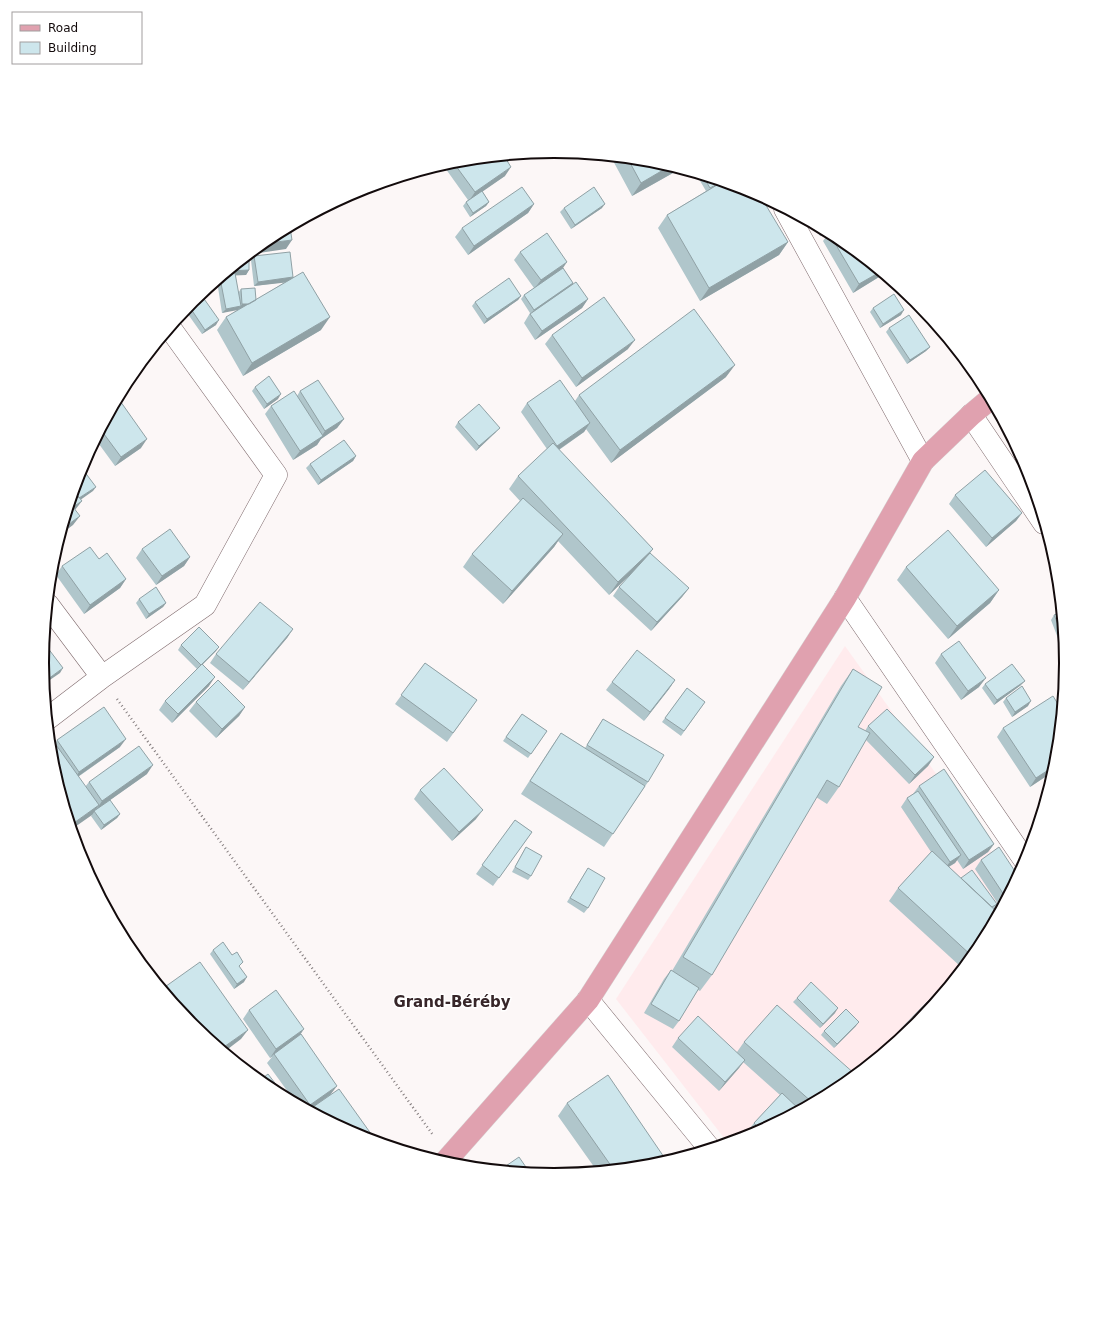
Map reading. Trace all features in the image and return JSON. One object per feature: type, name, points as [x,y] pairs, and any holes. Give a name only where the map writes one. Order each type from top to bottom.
[{"type":"main road","points":[[453,1158],[588,1000],[845,598],[923,461],[986,403]]},
{"type":"street","points":[[790,218],[923,461]]},
{"type":"street","points":[[52,715],[205,605],[276,475],[173,332]]},
{"type":"street","points":[[971,415],[1034,509]]},
{"type":"street","points":[[845,598],[1022,855]]},
{"type":"street","points":[[52,610],[102,678]]},
{"type":"street","points":[[588,1000],[707,1145]]},
{"type":"path","points":[[102,678],[446,1157]]},
{"type":"shaded area","points":[[845,646],[1011,879],[974,944],[955,971],[911,1021],[861,1064],[835,1083],[806,1101],[747,1130],[725,1139],[616,999]]},
{"type":"building","points":[[507,161],[511,167],[475,192],[457,168]]},
{"type":"building","points":[[631,165],[663,170],[641,183]]},
{"type":"building","points":[[707,182],[716,185],[710,188]]},
{"type":"building","points":[[717,185],[766,206],[788,242],[709,288],[667,215]]},
{"type":"building","points":[[522,187],[534,204],[474,246],[462,228]]},
{"type":"building","points":[[594,187],[605,204],[575,225],[564,208]]},
{"type":"building","points":[[482,191],[489,202],[473,213],[466,202]]},
{"type":"building","points":[[291,233],[292,240],[276,242]]},
{"type":"building","points":[[547,233],[567,262],[541,280],[520,252]]},
{"type":"building","points":[[836,245],[875,275],[859,284]]},
{"type":"building","points":[[290,252],[293,277],[258,282],[254,258],[257,256]]},
{"type":"building","points":[[249,262],[249,270],[238,271]]},
{"type":"building","points":[[563,268],[573,283],[534,310],[524,295]]},
{"type":"building","points":[[303,272],[330,317],[252,363],[226,317]]},
{"type":"building","points":[[234,273],[241,306],[226,309],[221,284]]},
{"type":"building","points":[[509,278],[521,296],[487,319],[475,302]]},
{"type":"building","points":[[576,282],[588,299],[542,331],[530,314]]},
{"type":"building","points":[[255,288],[256,300],[249,304],[242,304],[241,289]]},
{"type":"building","points":[[894,294],[904,310],[883,324],[873,308]]},
{"type":"building","points":[[604,297],[635,340],[582,378],[552,335]]},
{"type":"building","points":[[204,299],[219,320],[205,330],[192,311]]},
{"type":"building","points":[[694,309],[735,365],[620,450],[579,395]]},
{"type":"building","points":[[909,315],[930,347],[910,360],[889,328]]},
{"type":"building","points":[[269,376],[281,394],[267,404],[255,387]]},
{"type":"building","points":[[318,380],[344,419],[325,431],[300,391]]},
{"type":"building","points":[[560,380],[590,423],[557,446],[527,403]]},
{"type":"building","points":[[294,391],[323,436],[300,451],[271,406]]},
{"type":"building","points":[[122,403],[147,439],[121,457],[104,434]]},
{"type":"building","points":[[479,404],[500,428],[479,446],[458,422]]},
{"type":"building","points":[[344,440],[356,456],[321,480],[310,464]]},
{"type":"building","points":[[553,443],[653,549],[618,582],[518,476]]},
{"type":"building","points":[[985,470],[1022,513],[992,538],[955,495]]},
{"type":"building","points":[[86,473],[96,487],[79,498],[78,496]]},
{"type":"building","points":[[78,496],[82,501],[74,506]]},
{"type":"building","points":[[523,498],[563,534],[512,591],[472,554]]},
{"type":"building","points":[[74,508],[80,516],[69,524]]},
{"type":"building","points":[[170,529],[190,557],[162,576],[142,549]]},
{"type":"building","points":[[948,530],[999,590],[957,626],[906,567]]},
{"type":"building","points":[[90,547],[99,559],[107,553],[126,579],[90,605],[62,566]]},
{"type":"building","points":[[650,553],[689,588],[657,622],[619,587]]},
{"type":"building","points":[[156,587],[166,603],[149,614],[139,599]]},
{"type":"building","points":[[260,602],[293,629],[249,682],[216,654]]},
{"type":"building","points":[[1056,614],[1057,623],[1054,615]]},
{"type":"building","points":[[199,627],[219,647],[201,665],[181,645]]},
{"type":"building","points":[[959,641],[986,678],[968,691],[941,654]]},
{"type":"building","points":[[49,650],[63,668],[49,678]]},
{"type":"building","points":[[637,650],[675,680],[650,712],[612,682]]},
{"type":"building","points":[[425,663],[477,700],[453,733],[401,695]]},
{"type":"building","points":[[202,664],[215,677],[178,714],[165,701]]},
{"type":"building","points":[[1012,664],[1025,681],[997,700],[985,684]]},
{"type":"building","points":[[853,669],[882,687],[858,727],[870,733],[839,787],[827,780],[712,975],[683,957]]},
{"type":"building","points":[[218,680],[245,707],[222,729],[196,702]]},
{"type":"building","points":[[1022,686],[1031,701],[1015,712],[1006,698]]},
{"type":"building","points":[[687,688],[705,702],[684,731],[665,718]]},
{"type":"building","points":[[1053,696],[1057,703],[1055,729],[1047,771],[1036,778],[1003,728]]},
{"type":"building","points":[[104,707],[126,739],[79,772],[57,740]]},
{"type":"building","points":[[887,709],[934,757],[915,775],[868,726]]},
{"type":"building","points":[[522,714],[547,731],[531,754],[506,737]]},
{"type":"building","points":[[603,719],[664,755],[648,782],[587,745]]},
{"type":"building","points":[[561,733],[645,786],[613,834],[530,781]]},
{"type":"building","points":[[56,745],[99,805],[75,822],[66,794]]},
{"type":"building","points":[[139,746],[153,765],[102,801],[89,782]]},
{"type":"building","points":[[444,768],[483,810],[459,832],[420,790]]},
{"type":"building","points":[[944,769],[994,844],[969,860],[919,786]]},
{"type":"building","points":[[918,791],[961,855],[950,862],[907,798]]},
{"type":"building","points":[[110,800],[120,814],[104,825],[94,811]]},
{"type":"building","points":[[515,820],[532,832],[499,878],[482,865]]},
{"type":"building","points":[[526,847],[542,856],[531,876],[515,867]]},
{"type":"building","points":[[999,847],[1015,871],[1003,894],[981,860]]},
{"type":"building","points":[[932,851],[994,910],[968,952],[898,888]]},
{"type":"building","points":[[588,868],[605,878],[588,908],[570,898]]},
{"type":"building","points":[[972,870],[997,904],[992,907],[961,878]]},
{"type":"building","points":[[223,942],[232,955],[237,952],[243,962],[239,966],[247,977],[237,984],[213,950]]},
{"type":"building","points":[[200,962],[248,1030],[225,1046],[197,1021],[166,986]]},
{"type":"building","points":[[671,970],[699,988],[679,1021],[651,1004]]},
{"type":"building","points":[[811,982],[838,1008],[823,1024],[797,998]]},
{"type":"building","points":[[941,987],[911,1021],[890,1041]]},
{"type":"building","points":[[276,990],[304,1029],[276,1049],[249,1010]]},
{"type":"building","points":[[777,1005],[851,1071],[809,1099],[744,1042]]},
{"type":"building","points":[[846,1009],[859,1022],[837,1044],[824,1031]]},
{"type":"building","points":[[698,1016],[745,1060],[725,1082],[678,1038]]},
{"type":"building","points":[[301,1034],[337,1086],[310,1105],[274,1054]]},
{"type":"building","points":[[268,1074],[277,1085],[273,1083],[264,1077]]},
{"type":"building","points":[[608,1075],[664,1156],[610,1165],[567,1103]]},
{"type":"building","points":[[339,1089],[371,1134],[361,1130],[313,1107]]},
{"type":"building","points":[[782,1093],[796,1106],[757,1126],[754,1123]]},
{"type":"building","points":[[519,1157],[526,1167],[521,1167],[506,1166]]},
{"type":"district","name":"Grand-Béréby","points":[[452,1002]]}]
